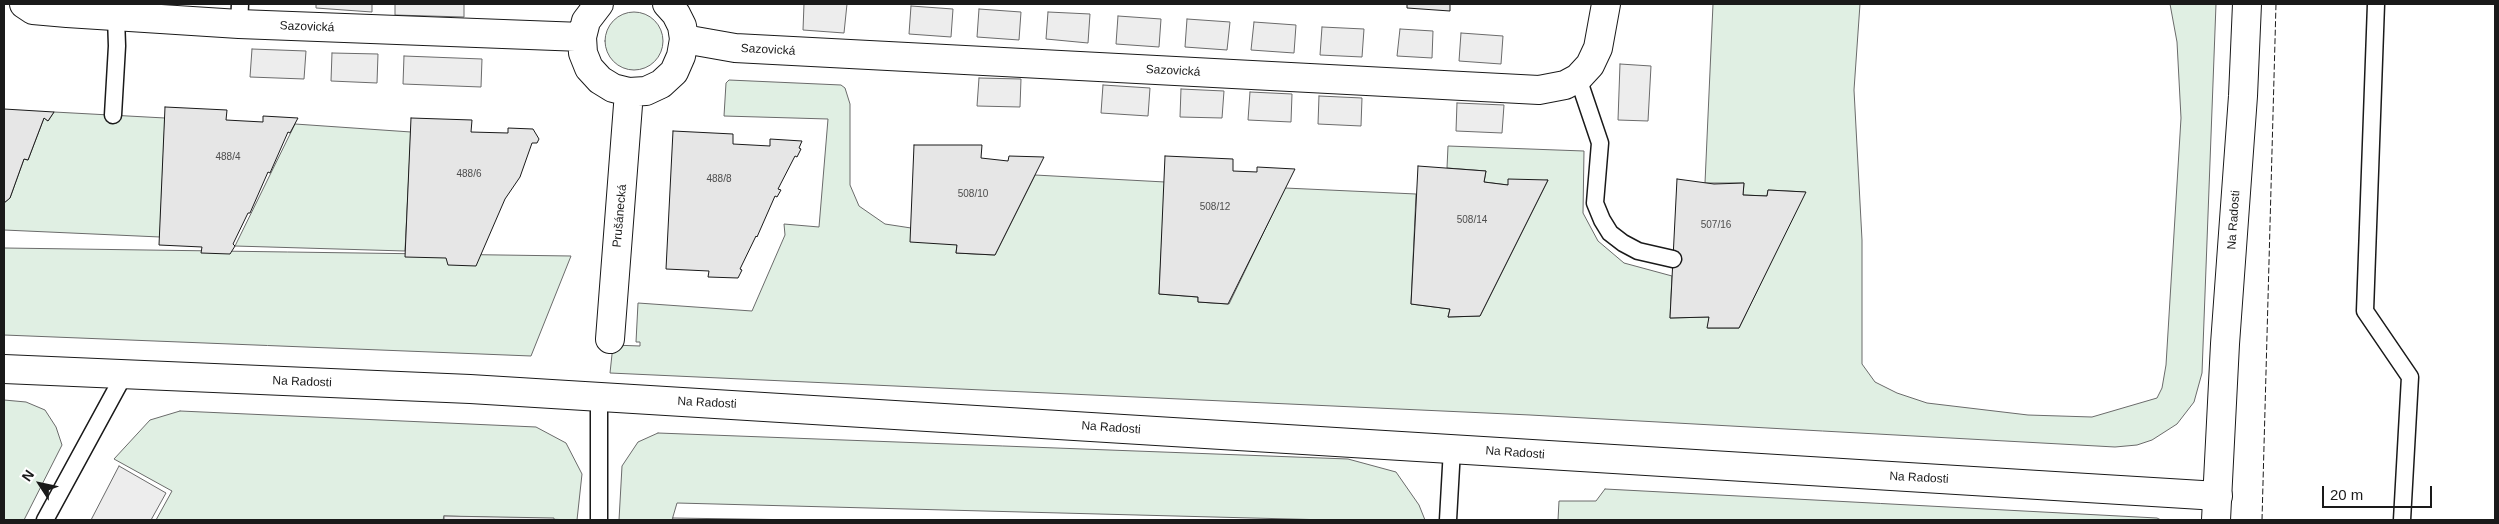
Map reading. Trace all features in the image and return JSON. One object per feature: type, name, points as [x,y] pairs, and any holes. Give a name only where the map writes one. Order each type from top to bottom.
[{"type":"street","points":[[599,4],[586,21],[582,37],[583,53],[590,68],[606,84],[629,92],[646,91],[661,84],[674,72],[681,56],[684,40],[676,14],[667,4]]},
{"type":"street","points":[[1578,78],[1590,65],[1598,48],[1606,4]]},
{"type":"street","name":"Na Radosti","points":[[4,370],[599,397],[1452,449],[2217,508],[2225,344],[2243,96],[2247,4]]},
{"type":"street","name":"Sazovická","points":[[28,7],[116,17],[144,11],[239,14],[582,37]]},
{"type":"street","name":"Sazovická","points":[[684,40],[745,49],[1539,90],[1565,85],[1578,78]]},
{"type":"street","name":"Prušánecká","points":[[610,339],[629,92]]},
{"type":"lane","points":[[2376,4],[2365,311],[2410,378],[2402,520]]},
{"type":"lane","points":[[113,115],[117,46],[116,17]]},
{"type":"lane","points":[[1578,78],[1600,143],[1596,203],[1602,220],[1610,233],[1623,243],[1638,251],[1673,259]]},
{"type":"lane","points":[[45,520],[124,374]]},
{"type":"lane","points":[[599,397],[599,520]]},
{"type":"lane","points":[[1448,520],[1452,449]]},
{"type":"green space","points":[[1713,4],[1860,4],[1854,90],[1862,240],[1862,364],[1875,382],[1897,393],[1927,403],[2028,415],[2092,417],[2157,398],[2162,388],[2166,365],[2181,118],[2177,42],[2170,4],[2216,4],[2202,373],[2194,402],[2177,424],[2152,440],[2137,445],[2115,447],[1530,415],[610,373],[613,345],[640,346],[640,342],[636,342],[638,303],[752,311],[785,235],[784,224],[819,227],[828,119],[724,116],[726,83],[729,80],[841,85],[845,88],[850,104],[850,185],[859,206],[885,224],[911,228],[957,245],[956,253],[995,255],[1035,175],[1165,182],[1159,294],[1198,297],[1198,302],[1229,304],[1285,188],[1416,194],[1411,304],[1450,309],[1448,317],[1480,316],[1548,180],[1508,185],[1484,182],[1486,171],[1447,168],[1448,146],[1584,151],[1583,213],[1598,241],[1624,263],[1672,276],[1670,318],[1709,317],[1708,328],[1739,328],[1805,192],[1768,190],[1767,196],[1743,195],[1744,183],[1705,183]]},
{"type":"green space","points":[[628,12],[640,12],[655,20],[663,35],[663,47],[655,62],[640,70],[628,70],[613,62],[605,47],[605,35],[613,20]]},
{"type":"green space","points":[[54,112],[165,118],[160,237],[4,230],[4,203],[10,198],[24,159],[28,160],[44,118],[48,121]]},
{"type":"green space","points":[[295,124],[411,132],[405,251],[235,246]]},
{"type":"green space","points":[[4,248],[571,256],[531,356],[4,335]]},
{"type":"green space","points":[[4,400],[26,402],[45,410],[56,427],[62,445],[24,520],[4,520]]},
{"type":"green space","points":[[180,411],[536,427],[566,443],[582,474],[577,520],[444,516],[443,520],[156,520],[172,491],[114,459],[150,420]]},
{"type":"green space","points":[[658,433],[1348,459],[1396,472],[1419,505],[1425,520],[1329,520],[677,503],[672,520],[619,520],[622,466],[638,442]]},
{"type":"green space","points":[[1605,489],[2157,518],[2161,520],[1558,520],[1559,501],[1596,501]]},
{"type":"shaded area","points":[[316,4],[372,4],[372,12],[316,8]]},
{"type":"shaded area","points":[[395,4],[464,4],[464,17],[395,15]]},
{"type":"shaded area","points":[[804,4],[847,4],[844,33],[803,30]]},
{"type":"shaded area","points":[[911,6],[953,9],[951,37],[909,34]]},
{"type":"shaded area","points":[[979,9],[1021,12],[1019,40],[977,37]]},
{"type":"shaded area","points":[[1048,12],[1090,14],[1088,43],[1046,39]]},
{"type":"shaded area","points":[[1118,16],[1161,19],[1159,47],[1116,44]]},
{"type":"shaded area","points":[[1187,19],[1230,22],[1227,50],[1185,47]]},
{"type":"shaded area","points":[[1254,22],[1296,25],[1294,53],[1251,50]]},
{"type":"shaded area","points":[[1322,27],[1364,29],[1362,57],[1320,55]]},
{"type":"shaded area","points":[[1400,29],[1433,31],[1432,58],[1397,56]]},
{"type":"shaded area","points":[[1461,33],[1503,36],[1501,64],[1459,61]]},
{"type":"shaded area","points":[[252,49],[306,51],[304,79],[250,77]]},
{"type":"shaded area","points":[[332,53],[378,54],[377,83],[331,81]]},
{"type":"shaded area","points":[[404,56],[482,59],[481,87],[403,84]]},
{"type":"shaded area","points":[[1620,64],[1651,66],[1648,121],[1618,120]]},
{"type":"shaded area","points":[[979,78],[1021,79],[1020,107],[977,106]]},
{"type":"shaded area","points":[[1103,85],[1150,88],[1148,116],[1101,113]]},
{"type":"shaded area","points":[[1181,89],[1224,91],[1222,118],[1180,117]]},
{"type":"shaded area","points":[[1250,92],[1292,94],[1291,122],[1248,120]]},
{"type":"shaded area","points":[[1319,96],[1362,98],[1361,126],[1318,124]]},
{"type":"shaded area","points":[[1457,103],[1504,105],[1502,133],[1456,131]]},
{"type":"shaded area","points":[[119,466],[166,493],[151,520],[91,520]]},
{"type":"shaded area","points":[[444,516],[554,518],[554,520],[444,520]]},
{"type":"shaded area","points":[[673,518],[805,520],[672,520]]},
{"type":"building","points":[[1407,4],[1450,4],[1450,11],[1407,8]]},
{"type":"building","points":[[165,107],[227,110],[226,120],[263,122],[263,116],[298,118],[290,133],[288,132],[270,173],[268,172],[230,254],[201,253],[202,247],[159,245]]},
{"type":"building","points":[[4,109],[54,112],[48,121],[44,118],[28,160],[24,159],[10,198],[4,203]]},
{"type":"building","points":[[411,118],[472,120],[471,132],[508,133],[508,128],[533,129],[539,139],[537,143],[532,143],[520,177],[505,199],[476,266],[448,265],[446,258],[405,257]]},
{"type":"building","points":[[673,131],[733,134],[733,144],[770,146],[770,139],[802,141],[799,148],[801,149],[797,157],[795,156],[778,189],[781,190],[777,197],[775,196],[740,269],[742,270],[738,278],[708,277],[709,271],[666,269]]},
{"type":"building","points":[[914,145],[982,145],[981,158],[1008,161],[1009,156],[1044,157],[995,255],[956,253],[957,245],[910,242]]},
{"type":"building","points":[[1165,156],[1233,159],[1233,171],[1257,172],[1257,167],[1295,169],[1228,304],[1198,302],[1198,297],[1159,294]]},
{"type":"building","points":[[1418,166],[1486,171],[1484,182],[1508,185],[1508,179],[1548,180],[1480,316],[1448,317],[1450,309],[1411,304]]},
{"type":"building","points":[[1677,179],[1714,184],[1744,183],[1743,195],[1767,196],[1768,190],[1806,192],[1739,328],[1707,328],[1709,317],[1670,318]]},
{"type":"fence","points":[[2262,520],[2276,4]]}]
